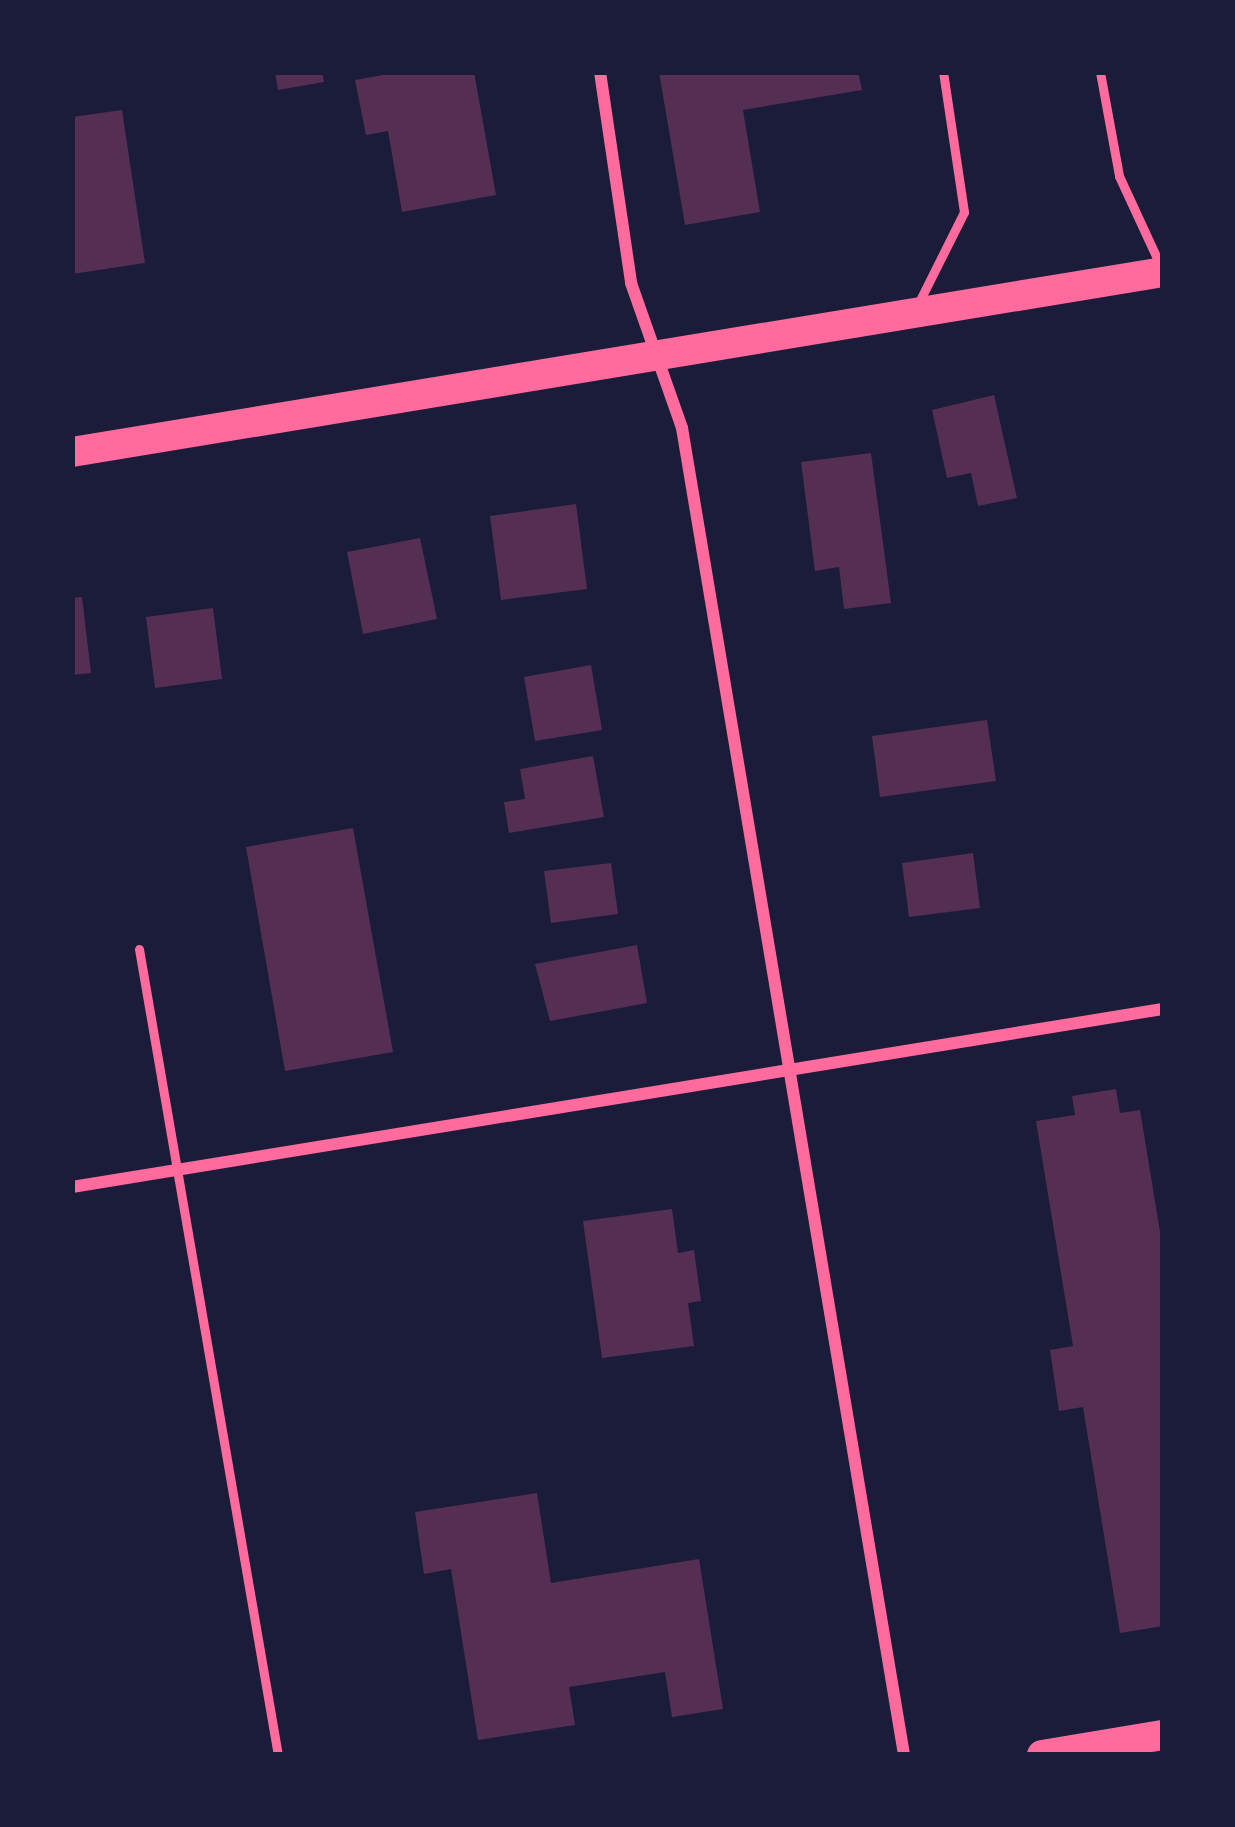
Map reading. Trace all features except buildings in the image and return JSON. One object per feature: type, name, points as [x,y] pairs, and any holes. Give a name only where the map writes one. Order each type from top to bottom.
[{"type":"main road","points":[[72,452],[1163,272]]},
{"type":"main road","points":[[1042,1755],[1163,1735]]},
{"type":"street","points":[[600,72],[631,283],[682,428],[904,1755]]},
{"type":"street","points":[[72,1187],[1163,1009]]},
{"type":"lane","points":[[913,314],[964,212],[943,72]]},
{"type":"lane","points":[[1100,72],[1119,176],[1147,222],[1163,272]]},
{"type":"lane","points":[[140,949],[278,1755]]}]
